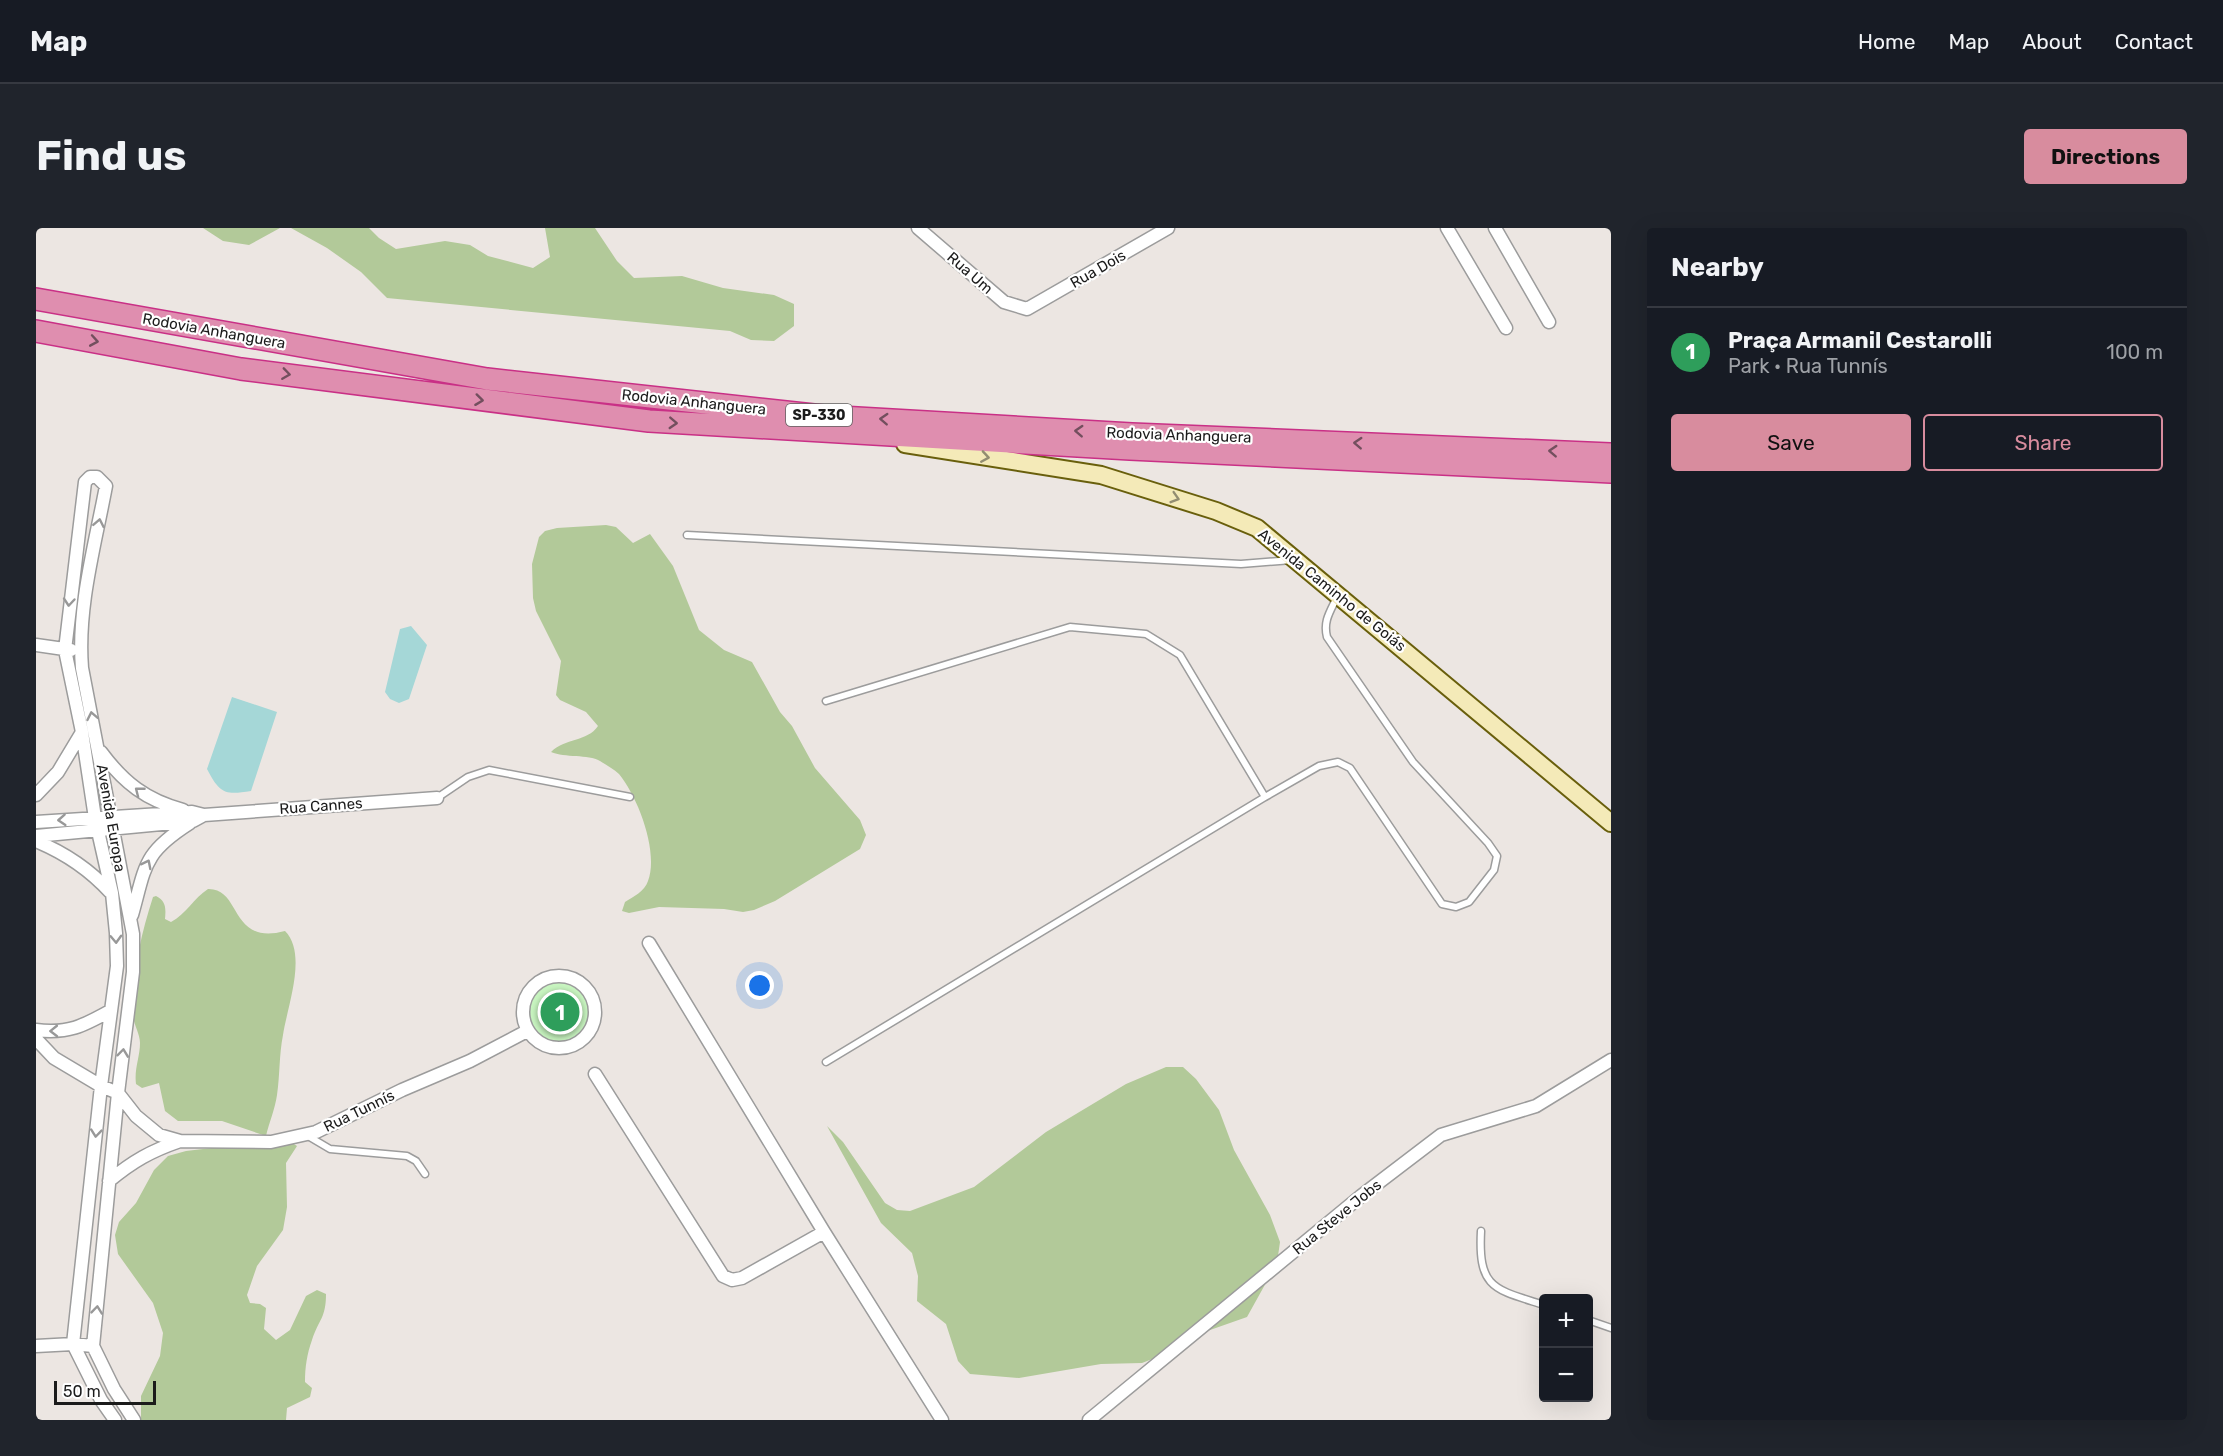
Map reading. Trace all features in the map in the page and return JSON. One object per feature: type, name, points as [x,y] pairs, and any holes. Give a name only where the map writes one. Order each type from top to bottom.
[{"type":"highway","name":"Rodovia Anhanguera","points":[[36,299],[487,379],[824,416],[1132,434],[1611,454]]},
{"type":"highway","name":"Rodovia Anhanguera","points":[[36,331],[241,369],[649,421],[1130,450],[1611,472]]},
{"type":"main road","name":"Avenida Caminho de Goiás","points":[[823,432],[1101,475],[1216,511],[1257,528],[1611,823]]},
{"type":"street","name":"Rua Um","points":[[918,228],[1004,302],[1027,309]]},
{"type":"street","name":"Rua Dois","points":[[1027,309],[1168,228]]},
{"type":"street","points":[[1447,228],[1506,328]]},
{"type":"street","points":[[1495,228],[1549,322]]},
{"type":"street","name":"Avenida Europa","points":[[73,1344],[101,1086],[117,966],[112,893],[96,824],[82,732],[65,650],[85,482],[90,477],[97,477],[106,486],[86,596],[81,650],[82,668],[134,934],[133,972],[118,1093],[93,1347]]},
{"type":"street","points":[[36,645],[81,650]]},
{"type":"street","points":[[36,795],[58,772],[82,732]]},
{"type":"street","points":[[99,750],[125,779],[145,796],[197,816]]},
{"type":"street","name":"Rua Cannes","points":[[36,822],[96,824],[437,798]]},
{"type":"street","points":[[131,919],[148,858],[166,838],[197,816]]},
{"type":"street","name":"Rua Cannes","points":[[36,836],[96,824]]},
{"type":"street","points":[[36,841],[86,868],[112,893],[131,919]]},
{"type":"street","points":[[649,943],[824,1232],[942,1420]]},
{"type":"street","points":[[561,976],[578,981],[594,999],[596,1011],[589,1034],[569,1048],[546,1047],[535,1041],[527,1031],[523,1020],[526,996],[533,986],[543,979],[561,976]]},
{"type":"street","points":[[36,1030],[55,1032],[69,1030],[110,1011]]},
{"type":"street","name":"Rua Tunnís","points":[[180,1141],[271,1142],[315,1132],[402,1090],[470,1061],[527,1031]]},
{"type":"street","points":[[36,1039],[54,1058],[101,1086],[118,1093],[149,1128],[159,1135],[180,1141]]},
{"type":"street","name":"Rua Steve Jobs","points":[[1089,1420],[1361,1196],[1442,1135],[1536,1106],[1611,1060]]},
{"type":"street","points":[[595,1074],[723,1276],[732,1280],[742,1278],[824,1232]]},
{"type":"street","points":[[109,1181],[134,1161],[154,1150],[180,1141]]},
{"type":"street","points":[[36,1346],[73,1344],[93,1347],[114,1389],[134,1420]]},
{"type":"street","points":[[73,1344],[101,1400],[115,1420]]},
{"type":"lane","points":[[687,535],[1241,564],[1297,560]]},
{"type":"lane","points":[[826,1062],[1319,766],[1338,762],[1350,768],[1442,904],[1456,907],[1469,902],[1494,870],[1497,856],[1488,843],[1413,762],[1327,637],[1326,620],[1339,595]]},
{"type":"lane","points":[[826,701],[1070,627],[1146,634],[1180,655],[1265,797]]},
{"type":"lane","points":[[437,798],[468,777],[489,770],[630,797]]},
{"type":"lane","points":[[304,1134],[330,1149],[407,1156],[416,1161],[425,1174]]},
{"type":"lane","points":[[1481,1231],[1480,1256],[1485,1278],[1505,1292],[1539,1303]]},
{"type":"lane","points":[[1593,1322],[1611,1328]]},
{"type":"green space","points":[[203,228],[280,228],[249,245],[223,241]]},
{"type":"green space","points":[[291,228],[369,228],[396,249],[445,241],[470,245],[488,256],[533,268],[550,257],[545,228],[595,228],[617,261],[634,278],[682,276],[723,288],[774,295],[794,304],[794,326],[774,341],[751,340],[730,331],[387,298],[361,272],[327,248]]},
{"type":"green space","points":[[606,525],[616,527],[633,543],[650,534],[673,566],[699,630],[724,650],[752,662],[815,768],[860,820],[866,835],[860,849],[775,901],[754,910],[743,912],[724,909],[659,907],[629,913],[622,911],[625,902],[644,888],[651,869],[649,840],[633,796],[619,774],[600,761],[551,752],[563,744],[588,735],[598,726],[586,712],[560,700],[556,695],[561,661],[536,611],[533,598],[532,564],[539,537],[545,531],[557,528]]},
{"type":"green space","points":[[208,889],[219,891],[226,897],[245,924],[254,931],[267,933],[285,931],[292,941],[295,953],[296,967],[282,1042],[277,1095],[266,1136],[222,1121],[178,1121],[165,1111],[159,1083],[142,1088],[136,1084],[140,1043],[133,1016],[135,971],[153,897],[156,896],[162,900],[165,919],[171,922]]},
{"type":"green space","points":[[559,979],[571,982],[582,989],[589,1000],[592,1012],[589,1024],[582,1035],[571,1042],[559,1045],[547,1042],[536,1035],[529,1024],[526,1012],[529,1000],[536,989],[547,982]]},
{"type":"green space","points":[[1166,1067],[1183,1067],[1196,1079],[1219,1110],[1234,1150],[1270,1215],[1280,1242],[1277,1263],[1247,1317],[1193,1336],[1160,1356],[1142,1363],[1101,1364],[1019,1378],[970,1374],[958,1361],[946,1324],[917,1301],[918,1276],[912,1253],[881,1223],[827,1126],[843,1142],[885,1203],[897,1210],[910,1211],[974,1187],[1046,1132],[1126,1084]]},
{"type":"green space","points":[[280,1140],[289,1141],[297,1146],[286,1163],[287,1207],[283,1230],[257,1266],[247,1295],[250,1303],[260,1304],[266,1308],[264,1329],[276,1340],[290,1330],[306,1296],[317,1290],[326,1294],[323,1314],[312,1340],[307,1361],[305,1382],[312,1388],[310,1397],[287,1408],[286,1420],[141,1420],[141,1396],[160,1356],[163,1333],[153,1303],[118,1254],[115,1235],[119,1222],[136,1203],[154,1170],[168,1156],[186,1151]]},
{"type":"water","points":[[411,626],[427,645],[409,699],[399,703],[390,699],[385,692],[400,629]]},
{"type":"water","points":[[232,697],[277,712],[251,791],[235,793],[220,788],[207,769]]},
{"type":"place","name":"Praça Armanil Cestarolli","points":[[560,1012]]}]
